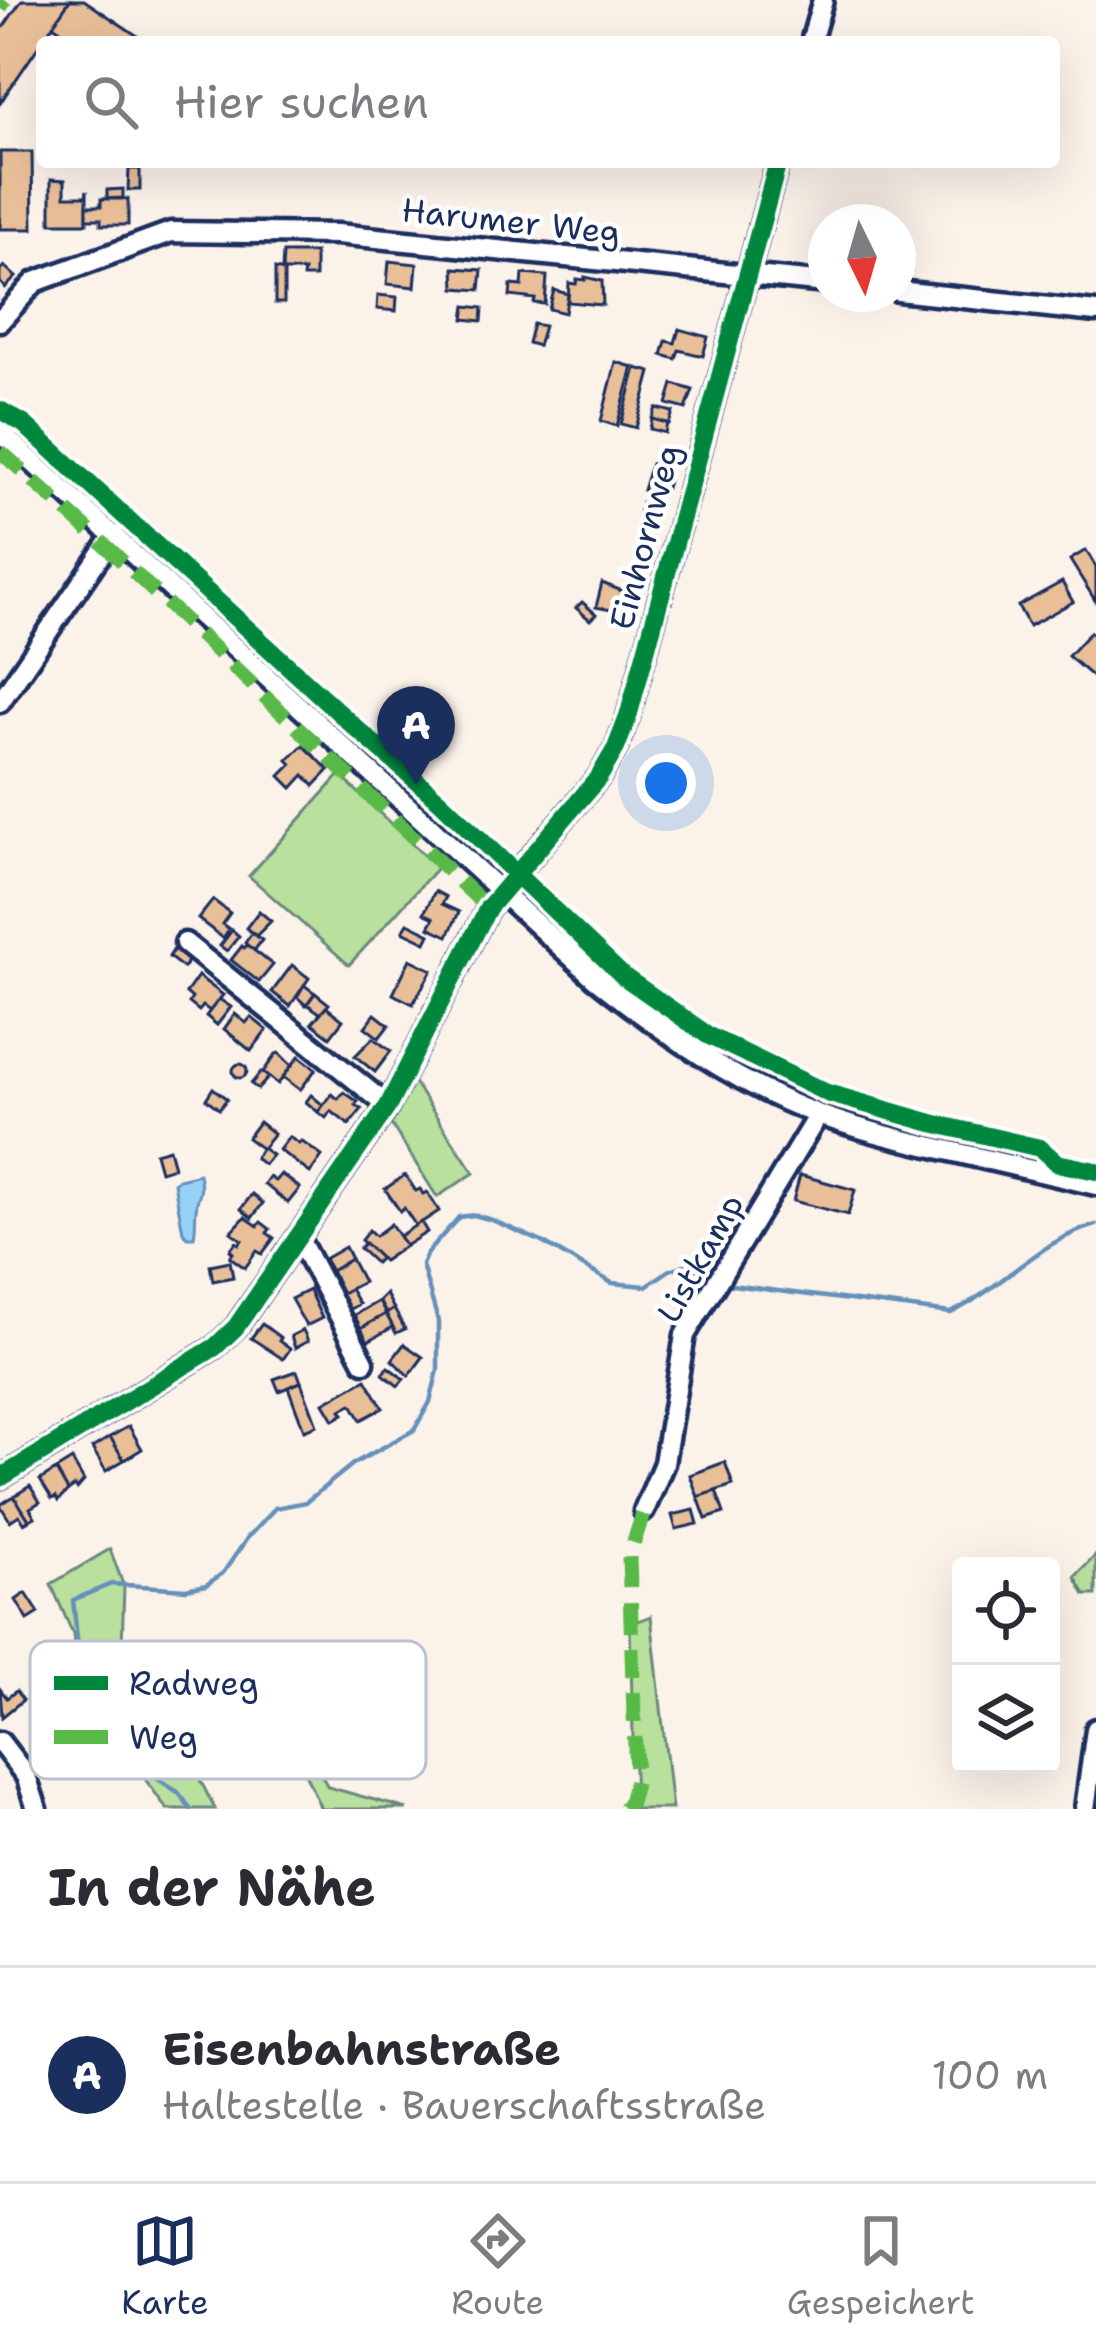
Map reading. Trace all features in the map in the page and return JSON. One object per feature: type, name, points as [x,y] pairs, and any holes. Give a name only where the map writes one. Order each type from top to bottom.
[{"type":"street","points":[[813,36],[823,0]]},
{"type":"street","name":"Einhornweg","points":[[0,1478],[214,1347],[236,1327],[388,1106],[488,908],[599,777],[628,717],[776,168]]},
{"type":"street","name":"Harumer Weg","points":[[0,321],[34,282],[171,232],[337,234],[808,281]]},
{"type":"street","points":[[916,293],[1096,312]]},
{"type":"street","points":[[0,432],[499,892],[638,1013],[753,1085],[818,1114],[892,1137],[1096,1185]]},
{"type":"street","points":[[0,702],[114,535]]},
{"type":"street","points":[[184,943],[388,1106]]},
{"type":"street","name":"Listkamp","points":[[644,1511],[664,1463],[685,1335],[818,1114]]},
{"type":"street","points":[[298,1237],[364,1363]]},
{"type":"street","points":[[1085,1809],[1096,1729]]},
{"type":"street","points":[[0,1742],[26,1776],[37,1809]]},
{"type":"green space","points":[[340,775],[437,868],[349,965],[249,876]]},
{"type":"green space","points":[[413,1081],[474,1173],[437,1197],[391,1124]]},
{"type":"green space","points":[[110,1549],[124,1587],[122,1641],[74,1641],[51,1584]]},
{"type":"green space","points":[[1096,1555],[1096,1595],[1085,1595],[1075,1577]]},
{"type":"green space","points":[[651,1616],[672,1809],[635,1809],[630,1624]]},
{"type":"green space","points":[[145,1779],[200,1779],[215,1809],[167,1809]]},
{"type":"green space","points":[[308,1779],[323,1779],[328,1787],[407,1809],[321,1809]]},
{"type":"water","points":[[199,1174],[194,1237],[187,1237],[174,1183]]},
{"type":"building","points":[[22,0],[70,0],[46,36],[36,36],[36,50],[0,103],[0,32]]},
{"type":"building","points":[[70,0],[84,0],[136,35],[70,36],[53,25]]},
{"type":"building","points":[[0,152],[32,152],[33,229],[0,229]]},
{"type":"building","points":[[129,169],[140,169],[140,190],[128,190]]},
{"type":"building","points":[[51,179],[65,180],[65,196],[86,196],[87,190],[87,223],[51,223]]},
{"type":"building","points":[[123,189],[123,198],[107,199],[107,190]]},
{"type":"building","points":[[101,199],[128,199],[128,225],[101,225],[101,219],[87,219],[87,206],[101,206]]},
{"type":"building","points":[[283,253],[315,253],[315,277],[303,277],[304,271],[282,271]]},
{"type":"building","points":[[389,261],[417,264],[415,287],[387,284]]},
{"type":"building","points":[[4,266],[16,277],[5,288],[0,282]]},
{"type":"building","points":[[454,268],[482,270],[480,290],[455,288]]},
{"type":"building","points":[[275,269],[284,271],[284,303],[275,303]]},
{"type":"building","points":[[523,274],[547,276],[545,304],[510,296],[511,285],[522,286]]},
{"type":"building","points":[[585,277],[602,281],[603,305],[568,302],[569,283]]},
{"type":"building","points":[[554,290],[568,294],[565,313],[549,309]]},
{"type":"building","points":[[378,295],[397,297],[396,311],[377,309]]},
{"type":"building","points":[[466,306],[483,308],[482,321],[464,319]]},
{"type":"building","points":[[533,324],[544,326],[538,346],[528,343]]},
{"type":"building","points":[[679,329],[708,337],[703,356],[679,350],[676,359],[662,355],[666,341],[675,343]]},
{"type":"building","points":[[616,362],[633,367],[617,426],[601,421]]},
{"type":"building","points":[[636,368],[651,372],[636,428],[621,424]]},
{"type":"building","points":[[673,384],[693,390],[686,409],[667,404]]},
{"type":"building","points":[[656,408],[673,412],[669,424],[652,419]]},
{"type":"building","points":[[652,419],[667,423],[665,433],[650,429]]},
{"type":"building","points":[[651,464],[667,469],[664,494],[643,490]]},
{"type":"building","points":[[642,503],[657,507],[654,518],[639,514]]},
{"type":"building","points":[[1086,550],[1096,567],[1096,602],[1070,560]]},
{"type":"building","points":[[1062,582],[1073,602],[1029,626],[1018,606]]},
{"type":"building","points":[[602,583],[627,593],[622,612],[596,607]]},
{"type":"building","points":[[582,602],[596,614],[590,620],[576,608]]},
{"type":"building","points":[[1090,632],[1096,637],[1096,680],[1068,656]]},
{"type":"building","points":[[303,745],[329,770],[314,786],[304,775],[292,788],[280,776]]},
{"type":"building","points":[[435,891],[446,897],[442,904],[459,912],[448,936],[429,927],[434,918],[424,913]]},
{"type":"building","points":[[213,900],[230,913],[222,924],[229,929],[223,938],[198,919]]},
{"type":"building","points":[[259,911],[271,921],[256,936],[246,928]]},
{"type":"building","points":[[408,923],[430,934],[426,942],[403,931]]},
{"type":"building","points":[[232,930],[239,936],[227,951],[220,946]]},
{"type":"building","points":[[252,933],[262,940],[254,951],[245,943]]},
{"type":"building","points":[[247,945],[273,965],[259,982],[231,960]]},
{"type":"building","points":[[174,949],[189,960],[183,968],[169,957]]},
{"type":"building","points":[[410,959],[432,970],[413,1004],[393,994]]},
{"type":"building","points":[[292,965],[309,978],[290,1006],[272,992]]},
{"type":"building","points":[[198,976],[223,995],[210,1011],[203,1006],[199,1011],[189,1003],[192,998],[186,993]]},
{"type":"building","points":[[304,985],[315,993],[306,1005],[297,997]]},
{"type":"building","points":[[315,993],[329,1004],[321,1014],[307,1004]]},
{"type":"building","points":[[219,999],[231,1007],[217,1025],[206,1016]]},
{"type":"building","points":[[326,1007],[343,1020],[330,1037],[312,1023]]},
{"type":"building","points":[[235,1014],[246,1023],[251,1017],[267,1030],[251,1051],[224,1029]]},
{"type":"building","points":[[375,1014],[389,1025],[379,1038],[365,1027]]},
{"type":"building","points":[[373,1038],[391,1051],[375,1072],[355,1056]]},
{"type":"building","points":[[279,1053],[292,1066],[278,1084],[263,1072]]},
{"type":"building","points":[[299,1056],[316,1069],[300,1090],[283,1077]]},
{"type":"building","points":[[240,1064],[247,1071],[240,1078],[233,1071]]},
{"type":"building","points":[[261,1072],[269,1077],[258,1089],[251,1084]]},
{"type":"building","points":[[213,1088],[227,1099],[219,1109],[206,1099]]},
{"type":"building","points":[[344,1092],[362,1109],[349,1125],[331,1111],[326,1118],[318,1112],[332,1094],[338,1099]]},
{"type":"building","points":[[311,1095],[323,1105],[318,1112],[306,1102]]},
{"type":"building","points":[[259,1122],[274,1134],[262,1149],[247,1138]]},
{"type":"building","points":[[289,1137],[322,1156],[310,1173],[279,1150]]},
{"type":"building","points":[[262,1148],[272,1155],[264,1165],[255,1158]]},
{"type":"building","points":[[169,1149],[174,1167],[160,1171],[155,1153]]},
{"type":"building","points":[[281,1174],[300,1188],[288,1203],[264,1184]]},
{"type":"building","points":[[405,1175],[416,1191],[427,1192],[439,1211],[416,1226],[385,1189]]},
{"type":"building","points":[[800,1175],[855,1190],[848,1215],[793,1201]]},
{"type":"building","points":[[252,1194],[263,1203],[252,1218],[241,1209]]},
{"type":"building","points":[[245,1217],[258,1226],[261,1222],[274,1238],[245,1268],[230,1257],[230,1250],[242,1240],[231,1232]]},
{"type":"building","points":[[421,1222],[427,1232],[405,1246],[399,1236]]},
{"type":"building","points":[[391,1224],[405,1246],[383,1261],[361,1240],[369,1230],[375,1236]]},
{"type":"building","points":[[365,1243],[380,1258],[375,1263],[359,1248]]},
{"type":"building","points":[[345,1247],[351,1259],[331,1271],[324,1259]]},
{"type":"building","points":[[351,1259],[363,1282],[342,1293],[331,1271]]},
{"type":"building","points":[[230,1261],[233,1277],[213,1281],[210,1265]]},
{"type":"building","points":[[350,1289],[359,1304],[348,1310],[340,1294]]},
{"type":"building","points":[[309,1290],[322,1318],[306,1326],[291,1299]]},
{"type":"building","points":[[386,1294],[394,1309],[386,1314],[379,1301]]},
{"type":"building","points":[[379,1301],[386,1314],[361,1328],[354,1315]]},
{"type":"building","points":[[394,1309],[405,1329],[396,1333],[386,1314]]},
{"type":"building","points":[[386,1314],[393,1327],[368,1341],[361,1328]]},
{"type":"building","points":[[262,1324],[290,1349],[283,1359],[251,1338]]},
{"type":"building","points":[[303,1330],[308,1341],[295,1348],[291,1336]]},
{"type":"building","points":[[404,1344],[423,1357],[409,1376],[392,1360]]},
{"type":"building","points":[[388,1367],[404,1379],[398,1386],[383,1374]]},
{"type":"building","points":[[297,1371],[301,1382],[279,1391],[274,1379]]},
{"type":"building","points":[[366,1379],[383,1408],[361,1420],[352,1404],[334,1420],[324,1403]]},
{"type":"building","points":[[301,1382],[317,1425],[304,1430],[288,1387]]},
{"type":"building","points":[[129,1426],[142,1449],[124,1460],[110,1437]]},
{"type":"building","points":[[110,1437],[124,1460],[106,1471],[92,1448]]},
{"type":"building","points":[[72,1460],[84,1481],[68,1491],[56,1470]]},
{"type":"building","points":[[725,1462],[733,1485],[698,1497],[690,1475]]},
{"type":"building","points":[[56,1470],[68,1491],[58,1501],[40,1480]]},
{"type":"building","points":[[30,1486],[40,1502],[30,1508],[35,1517],[29,1520],[14,1496]]},
{"type":"building","points":[[716,1491],[724,1513],[706,1519],[698,1497]]},
{"type":"building","points":[[14,1496],[29,1520],[24,1523],[19,1515],[10,1521],[0,1505]]},
{"type":"building","points":[[694,1510],[698,1524],[676,1529],[672,1515]]},
{"type":"building","points":[[26,1593],[39,1613],[28,1620],[16,1600]]},
{"type":"building","points":[[0,1689],[7,1698],[16,1691],[23,1700],[2,1717]]},
{"type":"waterway","points":[[77,1641],[73,1600],[111,1584],[186,1589],[206,1585],[223,1573],[275,1508],[306,1502],[353,1464],[414,1430],[430,1402],[438,1370],[438,1321],[422,1265],[459,1217],[492,1220],[542,1242],[612,1283],[646,1286],[684,1265],[706,1273]]},
{"type":"waterway","points":[[732,1285],[951,1313],[1056,1242],[1096,1225]]},
{"type":"waterway","points":[[158,1779],[178,1792],[191,1809]]},
{"type":"marked path","points":[[0,8],[5,0]]},
{"type":"marked path","points":[[0,451],[488,908]]},
{"type":"marked path","points":[[624,1809],[636,1780],[629,1557],[644,1511]]},
{"type":"cycle path","points":[[0,1478],[215,1347],[236,1327],[388,1106],[488,908],[599,777],[628,717],[776,168]]},
{"type":"cycle path","points":[[0,410],[24,424],[440,801],[623,976],[709,1036],[827,1093],[1040,1148],[1057,1163],[1096,1171]]},
{"type":"place","name":"Eisenbahnstraße","points":[[416,785]]}]
